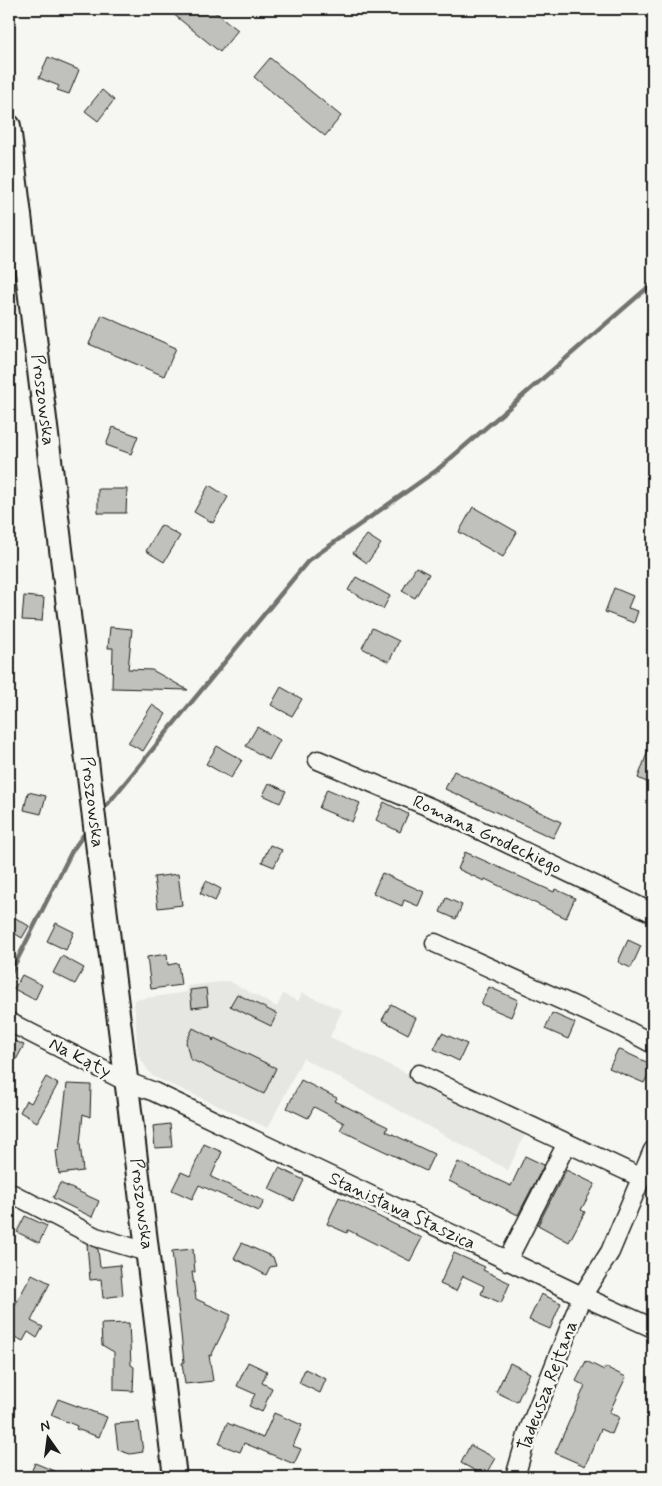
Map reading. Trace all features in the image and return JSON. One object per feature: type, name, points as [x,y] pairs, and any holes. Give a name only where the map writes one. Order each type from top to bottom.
[{"type":"main road","name":"Proszowska","points":[[9,126],[174,1477]]},
{"type":"street","name":"Romana Grodeckiego","points":[[318,760],[448,815],[653,914]]},
{"type":"street","points":[[434,943],[621,1027],[653,1044]]},
{"type":"street","name":"Na Kąty","points":[[9,1022],[126,1081],[152,1091]]},
{"type":"street","points":[[419,1074],[642,1178]]},
{"type":"street","name":"Stanisława Staszica","points":[[152,1091],[507,1261],[653,1328]]},
{"type":"street","points":[[507,1261],[568,1143]]},
{"type":"street","points":[[582,1296],[610,1252],[653,1150]]},
{"type":"street","points":[[9,1192],[96,1238],[147,1252]]},
{"type":"street","name":"Tadeusza Rejtana","points":[[516,1477],[528,1432],[582,1296]]},
{"type":"shaded area","points":[[229,981],[277,1007],[283,994],[298,1001],[302,993],[342,1010],[330,1037],[527,1130],[508,1170],[303,1058],[268,1128],[152,1076],[138,1055],[134,1000],[187,992],[187,986]]},
{"type":"building","points":[[167,9],[211,9],[238,30],[220,52]]},
{"type":"building","points":[[48,57],[79,70],[69,94],[57,90],[59,86],[39,78]]},
{"type":"building","points":[[270,58],[341,116],[325,136],[254,77]]},
{"type":"building","points":[[102,90],[114,100],[98,121],[85,111]]},
{"type":"building","points":[[102,315],[176,348],[164,376],[89,344]]},
{"type":"building","points":[[113,427],[138,436],[131,454],[106,445]]},
{"type":"building","points":[[209,485],[228,497],[213,523],[194,512]]},
{"type":"building","points":[[98,489],[127,489],[126,513],[98,513]]},
{"type":"building","points":[[473,507],[517,532],[503,557],[459,532]]},
{"type":"building","points":[[161,525],[180,536],[164,562],[146,551]]},
{"type":"building","points":[[367,535],[381,544],[367,563],[353,553]]},
{"type":"building","points":[[416,567],[429,574],[415,598],[402,591]]},
{"type":"building","points":[[356,577],[390,596],[383,609],[348,590]]},
{"type":"building","points":[[614,588],[633,596],[628,608],[638,611],[634,623],[605,612]]},
{"type":"building","points":[[24,596],[44,598],[42,621],[22,620]]},
{"type":"building","points":[[110,627],[132,629],[128,669],[152,670],[188,690],[112,688],[113,648],[108,648]]},
{"type":"building","points":[[372,628],[399,641],[389,662],[362,648]]},
{"type":"building","points":[[281,687],[302,699],[292,716],[271,705]]},
{"type":"building","points":[[152,705],[166,714],[143,751],[128,743]]},
{"type":"building","points":[[257,727],[280,740],[269,760],[246,746]]},
{"type":"building","points":[[653,740],[653,785],[638,778]]},
{"type":"building","points":[[217,746],[242,760],[231,778],[206,764]]},
{"type":"building","points":[[454,771],[561,822],[553,838],[445,789]]},
{"type":"building","points":[[269,783],[286,791],[280,803],[263,795]]},
{"type":"building","points":[[327,789],[360,803],[352,822],[319,808]]},
{"type":"building","points":[[28,792],[46,796],[41,814],[24,810]]},
{"type":"building","points":[[384,802],[408,814],[400,832],[376,820]]},
{"type":"building","points":[[270,845],[282,850],[274,867],[262,862]]},
{"type":"building","points":[[465,852],[554,892],[555,889],[575,898],[566,918],[485,879],[484,881],[458,869]]},
{"type":"building","points":[[382,873],[424,892],[418,906],[404,900],[402,906],[373,893]]},
{"type":"building","points":[[178,874],[182,905],[158,908],[154,877]]},
{"type":"building","points":[[206,881],[221,889],[215,901],[200,893]]},
{"type":"building","points":[[446,898],[462,905],[456,919],[440,912]]},
{"type":"building","points":[[14,917],[29,926],[22,938],[9,930]]},
{"type":"building","points":[[56,923],[74,932],[66,950],[47,941]]},
{"type":"building","points":[[628,940],[641,946],[631,968],[618,962]]},
{"type":"building","points":[[167,954],[168,965],[178,963],[181,985],[151,989],[147,957]]},
{"type":"building","points":[[62,956],[84,968],[75,984],[53,973]]},
{"type":"building","points":[[22,975],[42,985],[35,1000],[14,989]]},
{"type":"building","points":[[489,987],[518,1000],[511,1017],[481,1004]]},
{"type":"building","points":[[206,988],[208,1006],[192,1008],[190,990]]},
{"type":"building","points":[[237,994],[277,1014],[271,1026],[230,1006]]},
{"type":"building","points":[[391,1004],[416,1018],[408,1034],[382,1020]]},
{"type":"building","points":[[552,1013],[575,1023],[568,1039],[545,1029]]},
{"type":"building","points":[[193,1028],[212,1038],[213,1041],[214,1038],[276,1068],[264,1094],[190,1059],[186,1042]]},
{"type":"building","points":[[442,1033],[467,1044],[459,1061],[434,1049]]},
{"type":"building","points":[[9,1038],[24,1045],[9,1073]]},
{"type":"building","points":[[618,1049],[653,1065],[644,1083],[609,1068]]},
{"type":"building","points":[[46,1077],[58,1084],[37,1122],[20,1112],[26,1100],[31,1103]]},
{"type":"building","points":[[301,1080],[337,1098],[335,1101],[388,1127],[386,1131],[434,1154],[426,1171],[340,1130],[344,1123],[314,1107],[308,1118],[287,1108]]},
{"type":"building","points":[[67,1084],[91,1085],[90,1117],[83,1114],[80,1143],[83,1171],[59,1174],[56,1151],[59,1150]]},
{"type":"building","points":[[170,1124],[172,1147],[155,1148],[153,1126]]},
{"type":"building","points":[[204,1144],[222,1152],[211,1177],[264,1201],[259,1211],[199,1185],[192,1199],[172,1190],[181,1172],[190,1176]]},
{"type":"building","points":[[525,1156],[544,1165],[518,1215],[449,1181],[458,1162],[511,1186]]},
{"type":"building","points":[[279,1168],[304,1180],[294,1201],[269,1189]]},
{"type":"building","points":[[566,1170],[595,1184],[581,1210],[585,1212],[569,1242],[538,1225]]},
{"type":"building","points":[[60,1183],[99,1201],[92,1217],[53,1198]]},
{"type":"building","points":[[339,1197],[422,1238],[410,1261],[348,1230],[347,1233],[327,1224]]},
{"type":"building","points":[[25,1216],[47,1226],[39,1243],[17,1232]]},
{"type":"building","points":[[242,1243],[273,1257],[276,1266],[270,1267],[266,1275],[234,1258]]},
{"type":"building","points":[[87,1244],[98,1249],[100,1267],[120,1265],[123,1295],[103,1298],[101,1279],[90,1280]]},
{"type":"building","points":[[193,1249],[195,1272],[192,1272],[196,1299],[231,1315],[211,1356],[209,1355],[213,1381],[185,1384],[172,1251]]},
{"type":"building","points":[[454,1253],[485,1267],[483,1270],[510,1283],[501,1303],[481,1294],[484,1286],[463,1276],[456,1291],[440,1284]]},
{"type":"building","points":[[32,1274],[50,1283],[31,1321],[43,1327],[37,1338],[28,1332],[23,1341],[9,1334],[9,1316]]},
{"type":"building","points":[[541,1294],[561,1303],[550,1329],[529,1320]]},
{"type":"building","points":[[129,1323],[131,1365],[134,1367],[133,1391],[114,1390],[114,1352],[102,1345],[101,1324]]},
{"type":"building","points":[[586,1361],[604,1370],[605,1367],[626,1377],[609,1413],[619,1417],[612,1434],[601,1429],[585,1466],[555,1453],[585,1386],[576,1381]]},
{"type":"building","points":[[248,1362],[267,1371],[262,1383],[272,1388],[262,1412],[249,1406],[255,1394],[237,1386]]},
{"type":"building","points":[[510,1363],[530,1373],[517,1402],[496,1392]]},
{"type":"building","points":[[305,1369],[326,1379],[320,1393],[299,1383]]},
{"type":"building","points":[[58,1399],[107,1417],[99,1437],[76,1429],[77,1426],[51,1415]]},
{"type":"building","points":[[274,1413],[302,1425],[293,1446],[301,1449],[294,1464],[244,1443],[240,1452],[219,1444],[227,1423],[263,1438]]},
{"type":"building","points":[[139,1422],[143,1452],[130,1454],[118,1450],[115,1424]]},
{"type":"building","points":[[470,1445],[495,1458],[485,1476],[461,1463]]},
{"type":"building","points":[[35,1463],[68,1477],[29,1477]]},
{"type":"waterway","points":[[101,812],[308,561],[437,470],[653,283]]},
{"type":"waterway","points":[[9,976],[72,851],[87,830]]}]
